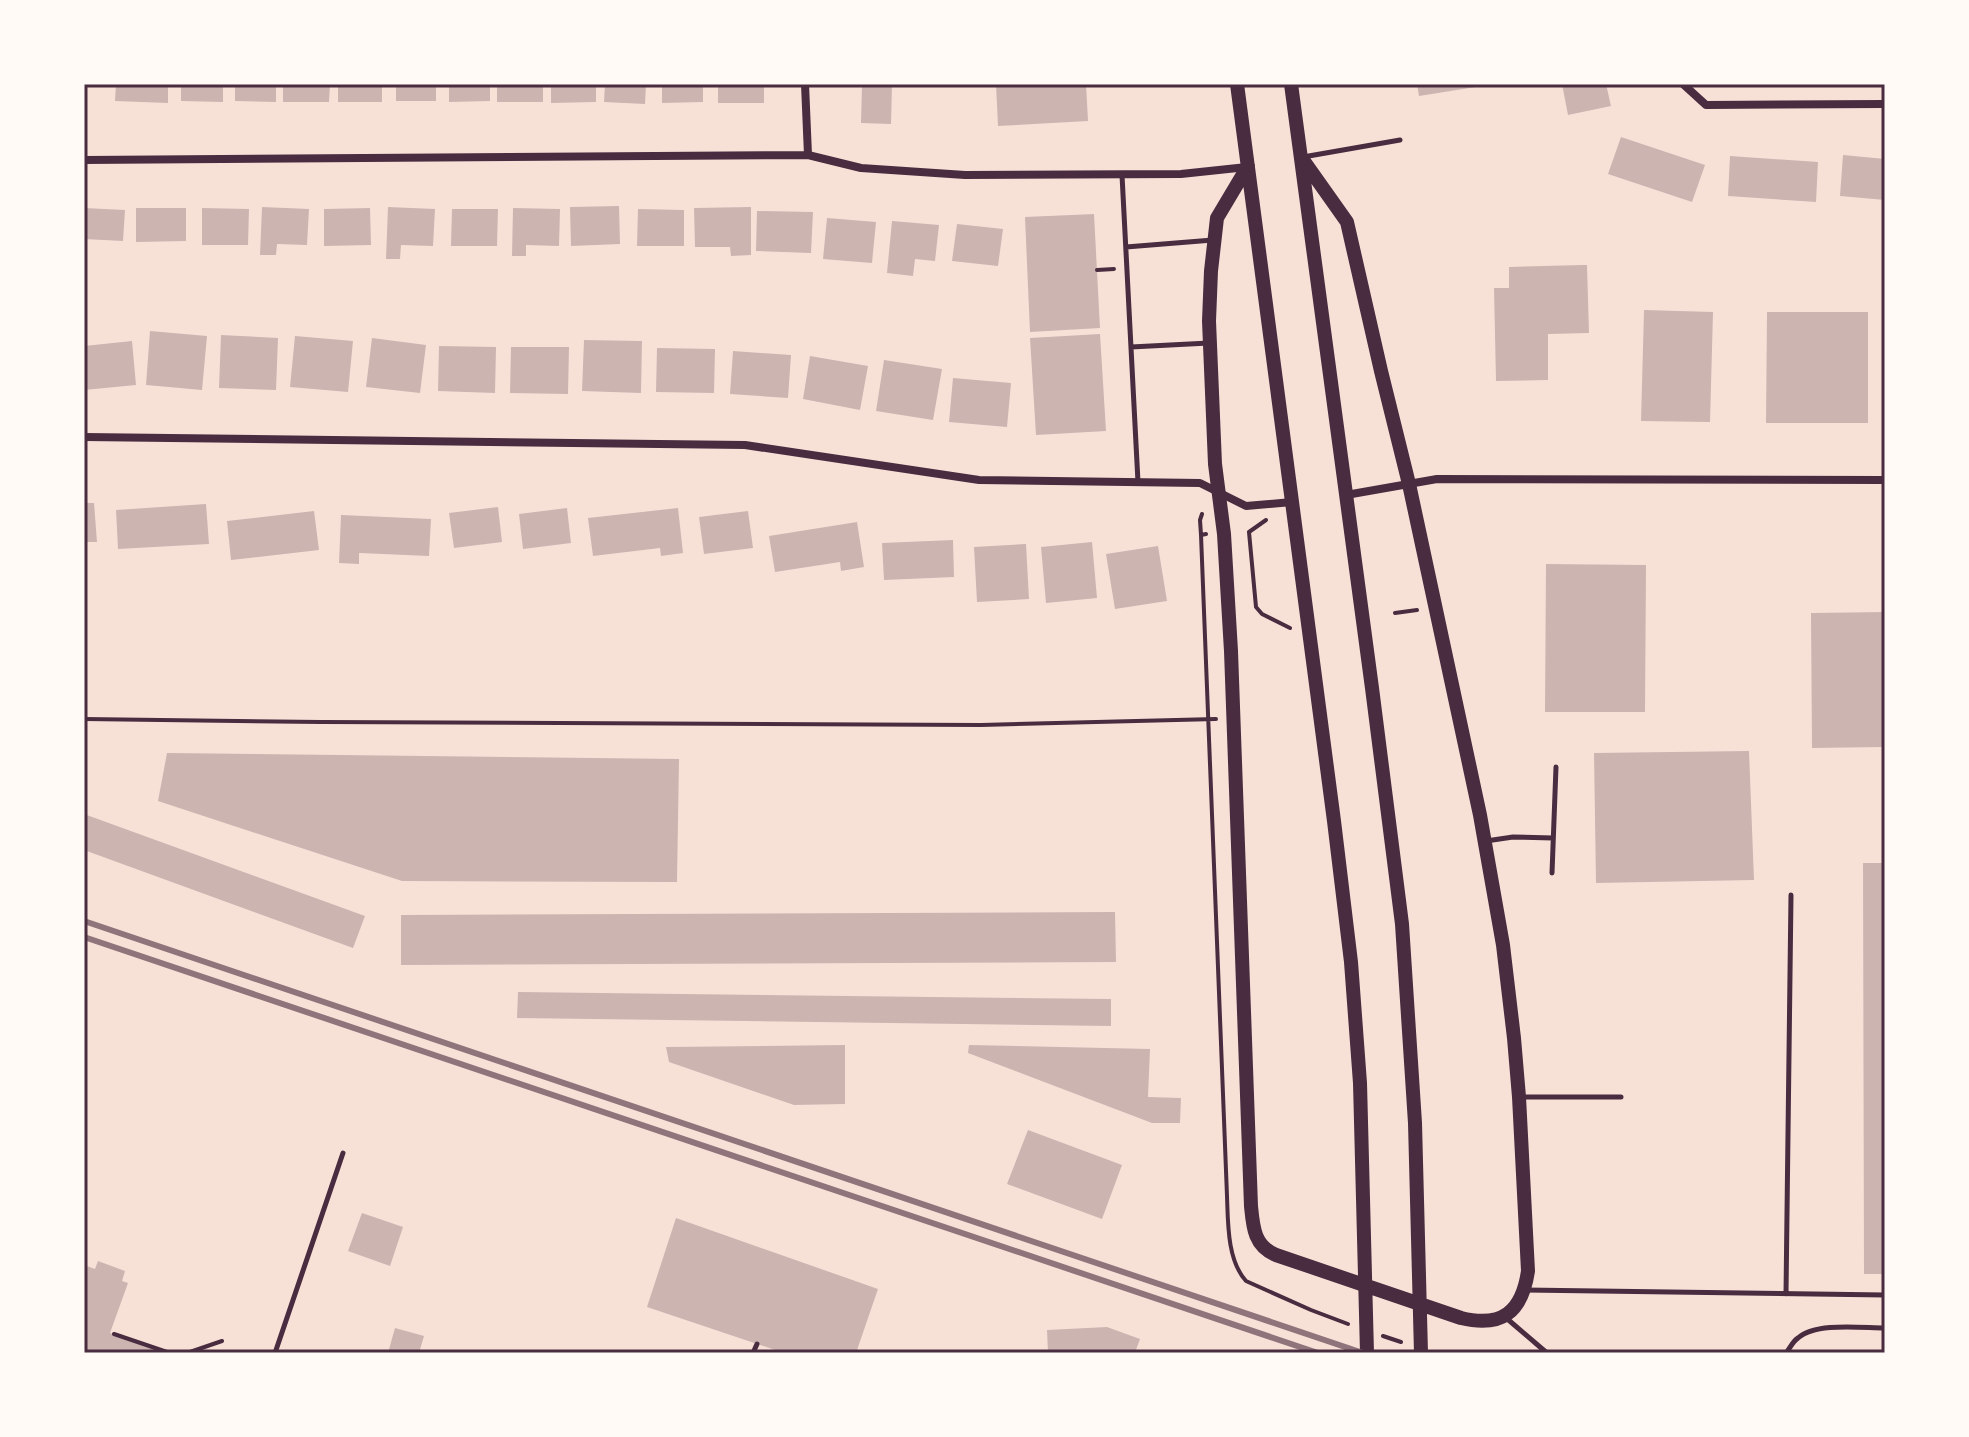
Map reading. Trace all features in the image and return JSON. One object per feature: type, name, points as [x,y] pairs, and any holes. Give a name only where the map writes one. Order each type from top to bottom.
[{"type":"main road","points":[[1237,84],[1351,962],[1360,1083],[1367,1353]]},
{"type":"main road","points":[[1291,84],[1403,937],[1415,1108],[1421,1353]]},
{"type":"main road","points":[[1248,166],[1217,218],[1210,285],[1209,343],[1214,456],[1224,534],[1232,665],[1253,1227],[1260,1245],[1270,1253],[1461,1318],[1484,1322],[1504,1316],[1516,1305],[1524,1290],[1528,1260],[1519,1097],[1505,959],[1485,841],[1409,484],[1347,222],[1301,157]]},
{"type":"street","points":[[805,84],[808,155]]},
{"type":"street","points":[[1683,84],[1706,105],[1885,104]]},
{"type":"street","points":[[84,160],[808,155],[861,168],[965,175],[1190,174],[1248,166]]},
{"type":"street","points":[[84,437],[745,445],[979,480],[1200,483],[1246,506],[1292,502]]},
{"type":"street","points":[[1346,495],[1437,479],[1885,480]]},
{"type":"lane","points":[[1301,157],[1400,140]]},
{"type":"lane","points":[[1122,175],[1138,483]]},
{"type":"lane","points":[[1126,247],[1214,240]]},
{"type":"lane","points":[[1131,347],[1209,343]]},
{"type":"lane","points":[[1552,873],[1556,767]]},
{"type":"lane","points":[[1485,841],[1513,837],[1553,838]]},
{"type":"lane","points":[[1786,1294],[1791,895]]},
{"type":"lane","points":[[1519,1097],[1621,1097]]},
{"type":"lane","points":[[275,1353],[343,1153]]},
{"type":"lane","points":[[1524,1290],[1885,1295]]},
{"type":"lane","points":[[1504,1316],[1547,1353]]},
{"type":"lane","points":[[1786,1353],[1798,1337],[1813,1331],[1827,1328],[1885,1328]]},
{"type":"lane","points":[[753,1353],[757,1344]]},
{"type":"path","points":[[1201,515],[1227,1209],[1234,1254],[1246,1281],[1328,1317]]},
{"type":"path","points":[[1249,532],[1255,602],[1262,614],[1274,619]]},
{"type":"path","points":[[1201,535],[1207,534]]},
{"type":"path","points":[[1395,613],[1419,610]]},
{"type":"path","points":[[84,719],[967,725],[1216,719]]},
{"type":"path","points":[[1234,1254],[1242,1252]]},
{"type":"path","points":[[114,1334],[170,1353]]},
{"type":"path","points":[[187,1353],[222,1341]]},
{"type":"building","points":[[116,84],[168,84],[168,103],[115,101]]},
{"type":"building","points":[[181,84],[223,84],[223,102],[181,101]]},
{"type":"building","points":[[235,84],[276,84],[276,102],[235,101]]},
{"type":"building","points":[[283,84],[330,84],[329,102],[283,102]]},
{"type":"building","points":[[338,84],[382,84],[382,102],[338,102]]},
{"type":"building","points":[[396,84],[436,84],[436,101],[396,101]]},
{"type":"building","points":[[449,84],[490,84],[490,101],[449,102]]},
{"type":"building","points":[[497,84],[543,84],[543,102],[497,102]]},
{"type":"building","points":[[551,84],[596,84],[596,102],[551,103]]},
{"type":"building","points":[[605,84],[646,84],[645,104],[604,102]]},
{"type":"building","points":[[662,84],[703,84],[703,102],[662,103]]},
{"type":"building","points":[[718,84],[764,84],[764,103],[718,103]]},
{"type":"building","points":[[862,84],[892,84],[891,124],[861,123]]},
{"type":"building","points":[[996,84],[1086,84],[1088,121],[998,126]]},
{"type":"building","points":[[1417,84],[1482,84],[1482,86],[1419,96]]},
{"type":"building","points":[[1562,84],[1606,84],[1611,106],[1568,115]]},
{"type":"building","points":[[1621,137],[1705,165],[1692,202],[1608,174]]},
{"type":"building","points":[[1843,155],[1885,159],[1885,200],[1840,196]]},
{"type":"building","points":[[1730,156],[1818,162],[1816,202],[1728,196]]},
{"type":"building","points":[[619,206],[620,244],[571,246],[570,207]]},
{"type":"building","points":[[262,207],[309,209],[307,245],[277,244],[276,255],[260,255]]},
{"type":"building","points":[[388,207],[435,209],[433,246],[401,245],[400,259],[386,259]]},
{"type":"building","points":[[751,207],[751,255],[731,256],[730,247],[695,247],[694,208]]},
{"type":"building","points":[[84,208],[125,210],[123,241],[84,239]]},
{"type":"building","points":[[136,208],[186,208],[186,241],[136,242]]},
{"type":"building","points":[[202,208],[249,209],[248,245],[202,245]]},
{"type":"building","points":[[370,208],[371,245],[324,246],[324,209]]},
{"type":"building","points":[[513,208],[560,209],[559,246],[526,245],[526,256],[512,256]]},
{"type":"building","points":[[452,209],[498,209],[497,246],[451,246]]},
{"type":"building","points":[[638,209],[684,210],[684,246],[637,246]]},
{"type":"building","points":[[757,211],[813,212],[811,253],[756,251]]},
{"type":"building","points":[[1094,214],[1100,328],[1030,332],[1025,217]]},
{"type":"building","points":[[827,218],[876,222],[872,263],[823,259]]},
{"type":"building","points":[[892,221],[939,225],[935,261],[915,259],[913,276],[887,273]]},
{"type":"building","points":[[957,224],[1003,229],[998,266],[952,261]]},
{"type":"building","points":[[1587,265],[1589,333],[1548,334],[1548,380],[1496,381],[1494,288],[1509,288],[1509,267]]},
{"type":"building","points":[[1644,310],[1713,312],[1710,422],[1641,421]]},
{"type":"building","points":[[1767,312],[1868,312],[1868,423],[1766,423]]},
{"type":"building","points":[[150,331],[207,336],[202,390],[146,385]]},
{"type":"building","points":[[1100,334],[1106,431],[1036,435],[1030,338]]},
{"type":"building","points":[[221,335],[278,338],[276,390],[219,388]]},
{"type":"building","points":[[295,336],[353,341],[348,392],[290,387]]},
{"type":"building","points":[[372,338],[426,345],[420,393],[366,387]]},
{"type":"building","points":[[584,340],[642,341],[641,393],[582,391]]},
{"type":"building","points":[[132,341],[136,385],[84,390],[84,346]]},
{"type":"building","points":[[439,346],[496,347],[495,393],[438,391]]},
{"type":"building","points":[[511,347],[569,347],[568,394],[510,393]]},
{"type":"building","points":[[657,348],[715,349],[714,393],[656,392]]},
{"type":"building","points":[[733,351],[791,355],[788,398],[730,394]]},
{"type":"building","points":[[810,356],[868,366],[860,410],[803,399]]},
{"type":"building","points":[[884,360],[942,369],[933,420],[876,411]]},
{"type":"building","points":[[953,378],[1011,383],[1007,427],[949,422]]},
{"type":"building","points":[[84,503],[94,503],[97,542],[84,542]]},
{"type":"building","points":[[206,504],[209,544],[118,549],[116,510]]},
{"type":"building","points":[[498,507],[502,542],[454,548],[449,513]]},
{"type":"building","points":[[567,508],[571,543],[523,549],[519,514]]},
{"type":"building","points":[[678,508],[683,553],[661,556],[660,548],[593,556],[588,518]]},
{"type":"building","points":[[314,511],[319,550],[231,560],[227,521]]},
{"type":"building","points":[[748,511],[753,548],[704,554],[699,517]]},
{"type":"building","points":[[341,515],[431,519],[429,556],[359,553],[359,564],[339,563]]},
{"type":"building","points":[[857,522],[864,567],[841,571],[840,562],[775,572],[769,536]]},
{"type":"building","points":[[953,540],[954,577],[884,580],[882,543]]},
{"type":"building","points":[[1092,542],[1097,598],[1046,603],[1041,547]]},
{"type":"building","points":[[1026,544],[1029,599],[977,602],[974,547]]},
{"type":"building","points":[[1158,546],[1167,601],[1115,609],[1106,554]]},
{"type":"building","points":[[1546,564],[1646,565],[1645,712],[1545,712]]},
{"type":"building","points":[[1885,612],[1885,747],[1812,748],[1811,613]]},
{"type":"building","points":[[1749,751],[1754,880],[1596,883],[1594,753]]},
{"type":"building","points":[[167,753],[679,759],[677,882],[402,881],[158,801]]},
{"type":"building","points":[[84,814],[365,916],[353,948],[84,850]]},
{"type":"building","points":[[1863,863],[1885,863],[1885,1274],[1864,1274]]},
{"type":"building","points":[[1115,912],[1116,962],[401,965],[401,915]]},
{"type":"building","points":[[518,992],[1111,999],[1111,1026],[517,1018]]},
{"type":"building","points":[[845,1045],[845,1104],[794,1105],[669,1062],[666,1047]]},
{"type":"building","points":[[969,1045],[1150,1049],[1148,1097],[1181,1098],[1180,1123],[1152,1123],[968,1053]]},
{"type":"building","points":[[1028,1130],[1122,1165],[1102,1219],[1007,1184]]},
{"type":"building","points":[[362,1213],[403,1227],[390,1266],[348,1251]]},
{"type":"building","points":[[676,1218],[878,1289],[856,1353],[784,1353],[647,1307]]},
{"type":"building","points":[[98,1261],[125,1271],[122,1281],[128,1283],[110,1333],[169,1353],[84,1353],[84,1265],[95,1269]]},
{"type":"building","points":[[1107,1327],[1140,1339],[1136,1350],[1143,1353],[1048,1353],[1047,1330]]},
{"type":"building","points":[[395,1328],[424,1336],[419,1353],[388,1353]]},
{"type":"railway","points":[[84,921],[1363,1353]]},
{"type":"railway","points":[[84,937],[1318,1353]]}]
